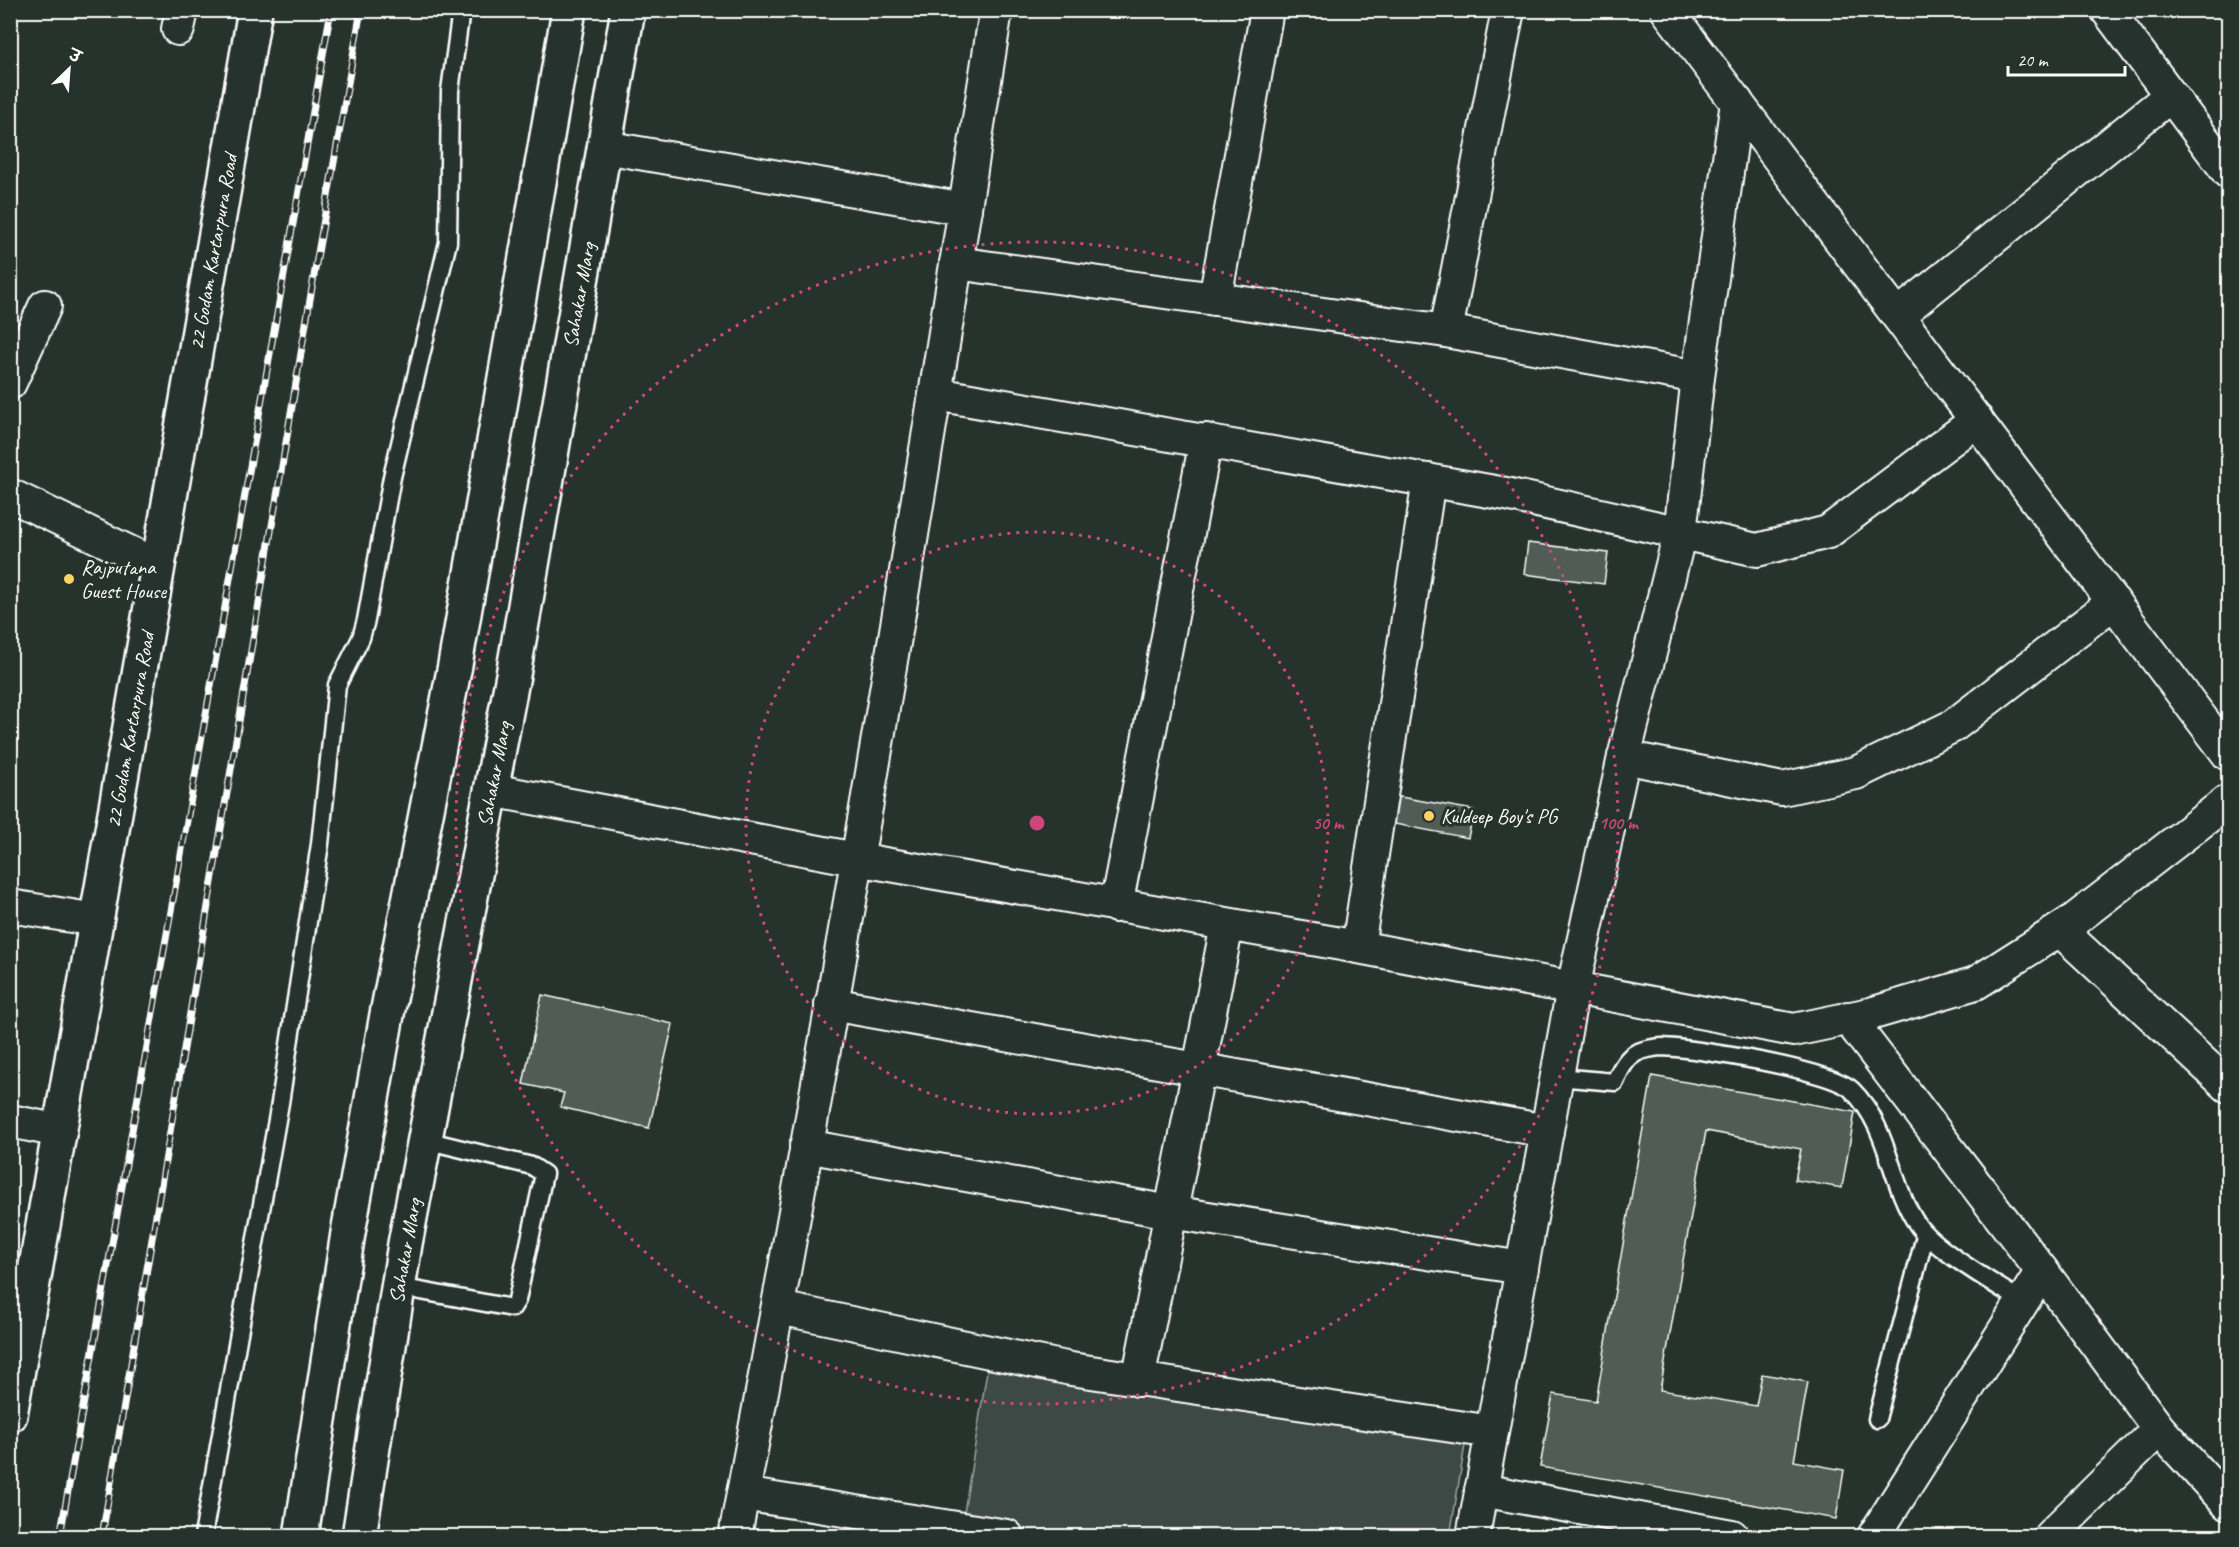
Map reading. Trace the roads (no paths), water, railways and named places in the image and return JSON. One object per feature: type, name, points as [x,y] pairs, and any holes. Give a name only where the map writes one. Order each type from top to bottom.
[{"type":"street","name":"22 Godam Kartarpura Road","points":[[10,1415],[255,10]]},
{"type":"street","points":[[301,1536],[350,1222],[388,1009],[455,665],[569,10]]},
{"type":"street","name":"Sahakar Marg","points":[[359,1536],[399,1287],[491,790],[628,10]]},
{"type":"street","points":[[735,1536],[778,1308],[936,394],[996,10]]},
{"type":"street","points":[[1215,299],[1267,10]]},
{"type":"street","points":[[1446,331],[1508,10]]},
{"type":"street","points":[[1667,10],[2229,754]]},
{"type":"street","points":[[2107,10],[2229,172]]},
{"type":"street","points":[[1898,315],[2170,96]]},
{"type":"street","points":[[1473,1536],[1573,988],[1624,757],[1680,533],[1698,377],[1737,102]]},
{"type":"street","points":[[604,147],[965,209]]},
{"type":"street","points":[[956,263],[1446,331],[1698,377]]},
{"type":"street","points":[[10,383],[45,306]]},
{"type":"street","points":[[936,394],[1506,494],[1757,550],[1828,532],[1977,420]]},
{"type":"street","points":[[1116,906],[1206,440]]},
{"type":"street","points":[[1358,947],[1428,480]]},
{"type":"street","points":[[10,495],[158,566]]},
{"type":"street","points":[[1624,757],[1782,789],[1856,773],[1953,726],[2114,603]]},
{"type":"street","points":[[491,790],[856,859],[1358,947],[1794,1030],[1848,1018],[1976,982],[2060,930],[2229,801]]},
{"type":"street","points":[[10,906],[96,921]]},
{"type":"street","points":[[1138,1380],[1227,925]]},
{"type":"street","points":[[2060,930],[2229,1086]]},
{"type":"street","points":[[831,1004],[1547,1131]]},
{"type":"street","points":[[1848,1018],[2042,1271],[2159,1429],[2229,1504]]},
{"type":"street","points":[[10,1121],[60,1131]]},
{"type":"street","points":[[806,1146],[1170,1212],[1522,1268]]},
{"type":"street","points":[[1874,1536],[2042,1271]]},
{"type":"street","points":[[778,1308],[1138,1380],[1492,1432]]},
{"type":"street","points":[[2050,1536],[2159,1429]]},
{"type":"street","points":[[1481,1490],[1732,1536]]},
{"type":"street","points":[[743,1494],[1007,1536]]},
{"type":"lane","points":[[203,1536],[282,1091],[320,844],[337,685],[361,638],[366,620],[392,477],[448,242],[450,91],[461,10]]},
{"type":"lane","points":[[1557,1077],[1615,1082],[1621,1069],[1634,1053],[1661,1047],[1789,1066],[1836,1080],[1850,1088],[1869,1110],[1905,1201],[1925,1236],[2023,1302]]},
{"type":"lane","points":[[399,1287],[512,1308],[517,1300],[544,1174],[532,1166],[425,1140]]},
{"type":"lane","points":[[1877,1419],[1925,1236]]},
{"type":"railway","points":[[60,1536],[331,10]]},
{"type":"railway","points":[[102,1536],[316,264],[361,10]]},
{"type":"place","name":"Rajputana Guest House","points":[[69,579]]},
{"type":"place","name":"Kuldeep Boy's PG","points":[[1429,816]]}]
